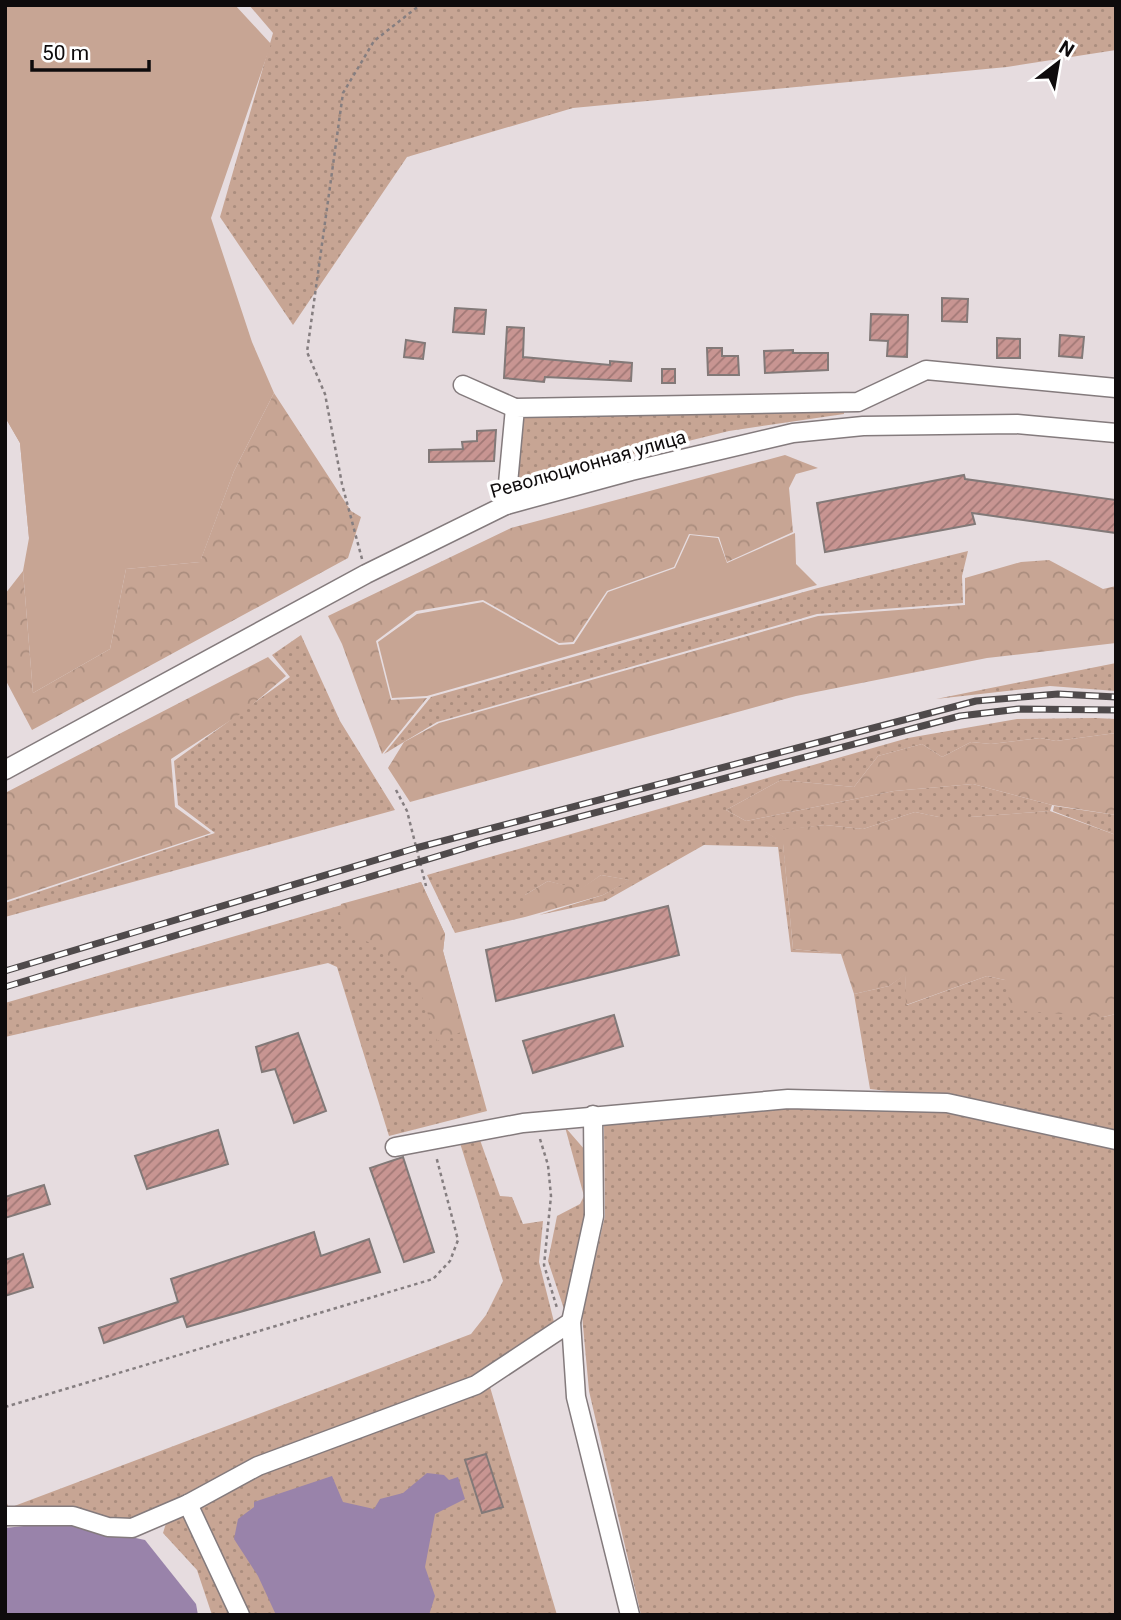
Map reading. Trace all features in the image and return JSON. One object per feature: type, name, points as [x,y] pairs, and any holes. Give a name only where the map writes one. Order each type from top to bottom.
[{"type":"street","points":[[463,385],[514,408],[858,402],[926,370],[1116,388]]},
{"type":"street","points":[[858,402],[863,426]]},
{"type":"street","points":[[506,505],[514,408]]},
{"type":"street","name":"Революционная улица","points":[[5,770],[366,574],[506,505],[631,471],[780,436],[863,426],[1017,424],[1116,433]]},
{"type":"street","points":[[395,1147],[535,1122],[788,1099],[947,1103],[1116,1140]]},
{"type":"street","points":[[593,1115],[594,1216],[567,1325],[576,1397],[629,1615]]},
{"type":"street","points":[[5,1516],[74,1516],[108,1527],[132,1528],[188,1504],[258,1466],[476,1385],[567,1325]]},
{"type":"street","points":[[188,1504],[240,1615]]},
{"type":"path","points":[[366,574],[342,484],[325,394],[307,352],[343,93],[374,41],[420,5]]},
{"type":"path","points":[[396,790],[407,811],[426,886]]},
{"type":"path","points":[[535,1122],[548,1165],[551,1196],[544,1265],[567,1325]]},
{"type":"path","points":[[5,1407],[433,1279],[450,1261],[458,1240],[431,1139]]},
{"type":"green space","points":[[5,5],[235,5],[271,44],[211,218],[252,342],[274,393],[234,471],[200,562],[126,569],[110,649],[33,693],[23,571],[29,538],[20,443],[5,417]]},
{"type":"green space","points":[[249,5],[1116,5],[1116,50],[1007,67],[573,108],[407,157],[293,325],[220,217],[273,33]]},
{"type":"green space","points":[[5,205],[201,559],[234,471],[274,393],[351,511],[361,517],[348,558],[32,730],[5,679],[5,594],[23,571],[33,693],[110,649],[126,569],[200,562],[29,538],[20,443],[5,417]]},
{"type":"green space","points":[[844,411],[844,414],[729,431],[547,474],[530,482],[520,483],[515,477],[520,414]]},
{"type":"green space","points":[[785,455],[818,468],[796,474],[789,488],[793,532],[727,562],[719,537],[689,534],[674,567],[607,591],[573,642],[559,643],[483,600],[416,611],[376,641],[391,700],[427,698],[382,754],[342,644],[328,616],[511,528]]},
{"type":"green space","points":[[795,533],[796,564],[817,585],[427,696],[392,698],[378,642],[417,614],[483,602],[559,645],[574,644],[608,592],[675,568],[690,535],[718,538],[727,563]]},
{"type":"green space","points":[[968,551],[962,576],[963,603],[817,614],[437,722],[384,754],[431,697],[818,588]]},
{"type":"green space","points":[[1049,560],[1103,589],[1116,586],[1116,643],[987,658],[796,696],[410,802],[388,768],[404,742],[439,723],[818,616],[965,605],[965,578],[1021,562]]},
{"type":"green space","points":[[301,635],[340,721],[395,810],[5,917],[5,903],[215,833],[178,805],[174,761],[290,677],[272,655]]},
{"type":"green space","points":[[268,657],[286,676],[245,711],[171,759],[175,807],[211,833],[5,901],[5,793]]},
{"type":"green space","points":[[1116,663],[1116,691],[1050,686],[936,699]]},
{"type":"green space","points":[[1017,719],[1116,719],[1116,733],[1056,741],[1040,738],[991,744],[971,742],[942,757],[922,744],[878,756],[854,787],[781,780],[726,810],[746,821],[894,791],[973,784],[1052,805],[1050,811],[970,817],[939,817],[915,812],[863,829],[825,825],[766,832],[783,843],[793,949],[841,954],[791,952],[778,847],[704,845],[605,901],[539,915],[603,895],[629,880],[601,875],[580,890],[548,881],[525,895],[525,917],[455,933],[427,875],[908,738]]},
{"type":"green space","points":[[1116,733],[1116,815],[1052,805],[973,784],[894,791],[746,821],[726,810],[781,780],[854,787],[878,756],[922,744],[942,757],[971,742],[991,744],[1040,738],[1056,741]]},
{"type":"green space","points":[[1054,806],[1116,815],[1116,835],[1053,811]]},
{"type":"green space","points":[[1050,811],[1116,835],[1116,1014],[1103,1017],[1011,1010],[1005,980],[987,976],[906,1005],[905,975],[889,986],[854,994],[841,954],[793,949],[783,844],[764,831],[825,825],[863,829],[915,812],[939,817],[970,817]]},
{"type":"green space","points":[[601,875],[630,880],[603,895],[525,917],[525,895],[548,881],[580,889]]},
{"type":"green space","points":[[421,882],[445,934],[443,951],[487,1111],[389,1136],[337,967],[328,963],[5,1037],[5,1003]]},
{"type":"green space","points":[[421,882],[445,934],[443,951],[464,1031],[437,1041],[419,988],[380,947],[349,934],[340,914],[341,904]]},
{"type":"green space","points":[[905,974],[907,1005],[987,976],[1005,980],[1103,1017],[1116,1014],[1116,1133],[930,1096],[870,1089],[854,994],[889,986]]},
{"type":"green space","points":[[792,1107],[945,1112],[1116,1150],[1116,1615],[641,1615],[589,1391],[582,1315],[605,1216],[604,1124]]},
{"type":"green space","points":[[565,1127],[585,1150],[587,1211],[567,1318],[548,1261],[557,1216],[580,1204],[584,1196]]},
{"type":"green space","points":[[480,1140],[500,1196],[512,1197],[523,1224],[543,1221],[539,1262],[554,1322],[471,1379],[133,1522],[5,1512],[5,1499],[9,1508],[471,1334],[486,1315],[503,1281],[460,1143]]},
{"type":"green space","points":[[490,1387],[557,1615],[212,1615],[197,1570],[163,1533],[167,1520],[260,1473]]},
{"type":"shaded area","points":[[427,1473],[444,1475],[449,1480],[458,1477],[465,1499],[435,1514],[425,1567],[435,1596],[429,1615],[276,1615],[258,1576],[234,1539],[238,1519],[254,1507],[254,1502],[332,1476],[343,1502],[374,1509],[380,1499],[403,1493]]},
{"type":"shaded area","points":[[61,1522],[145,1540],[196,1604],[198,1615],[5,1615],[5,1528]]},
{"type":"building","points":[[942,298],[968,299],[967,322],[942,321]]},
{"type":"building","points":[[455,308],[486,310],[484,334],[453,332]]},
{"type":"building","points":[[871,314],[908,315],[907,357],[887,356],[888,341],[870,340]]},
{"type":"building","points":[[507,327],[524,328],[523,357],[610,365],[610,361],[632,363],[631,381],[545,377],[544,382],[504,378]]},
{"type":"building","points":[[1060,335],[1084,337],[1082,358],[1059,356]]},
{"type":"building","points":[[997,338],[1020,339],[1020,358],[997,358]]},
{"type":"building","points":[[406,340],[425,343],[423,359],[404,357]]},
{"type":"building","points":[[707,348],[722,348],[722,356],[738,356],[739,375],[708,375]]},
{"type":"building","points":[[793,350],[793,353],[828,353],[828,370],[765,373],[764,351]]},
{"type":"building","points":[[662,369],[675,369],[675,383],[662,383]]},
{"type":"building","points":[[496,430],[494,461],[429,462],[429,450],[463,449],[462,442],[477,441],[477,431]]},
{"type":"building","points":[[964,475],[965,479],[1116,500],[1116,533],[972,513],[975,524],[825,552],[817,503]]},
{"type":"building","points":[[668,906],[679,955],[496,1001],[486,950]]},
{"type":"building","points":[[614,1015],[623,1046],[533,1073],[523,1041]]},
{"type":"building","points":[[298,1033],[326,1111],[294,1123],[275,1069],[262,1072],[256,1047]]},
{"type":"building","points":[[218,1130],[228,1164],[147,1189],[135,1156]]},
{"type":"building","points":[[403,1157],[434,1252],[404,1262],[370,1168]]},
{"type":"building","points":[[44,1185],[50,1204],[5,1218],[5,1197]]},
{"type":"building","points":[[314,1232],[321,1256],[369,1239],[380,1272],[187,1327],[183,1316],[104,1343],[99,1328],[178,1302],[171,1279]]},
{"type":"building","points":[[23,1254],[33,1287],[5,1296],[5,1260]]},
{"type":"building","points":[[486,1454],[503,1507],[482,1513],[465,1460]]},
{"type":"railway","points":[[5,971],[416,848],[976,701],[1058,694],[1116,697]]},
{"type":"railway","points":[[5,987],[485,842],[960,716],[1019,709],[1116,710]]}]
